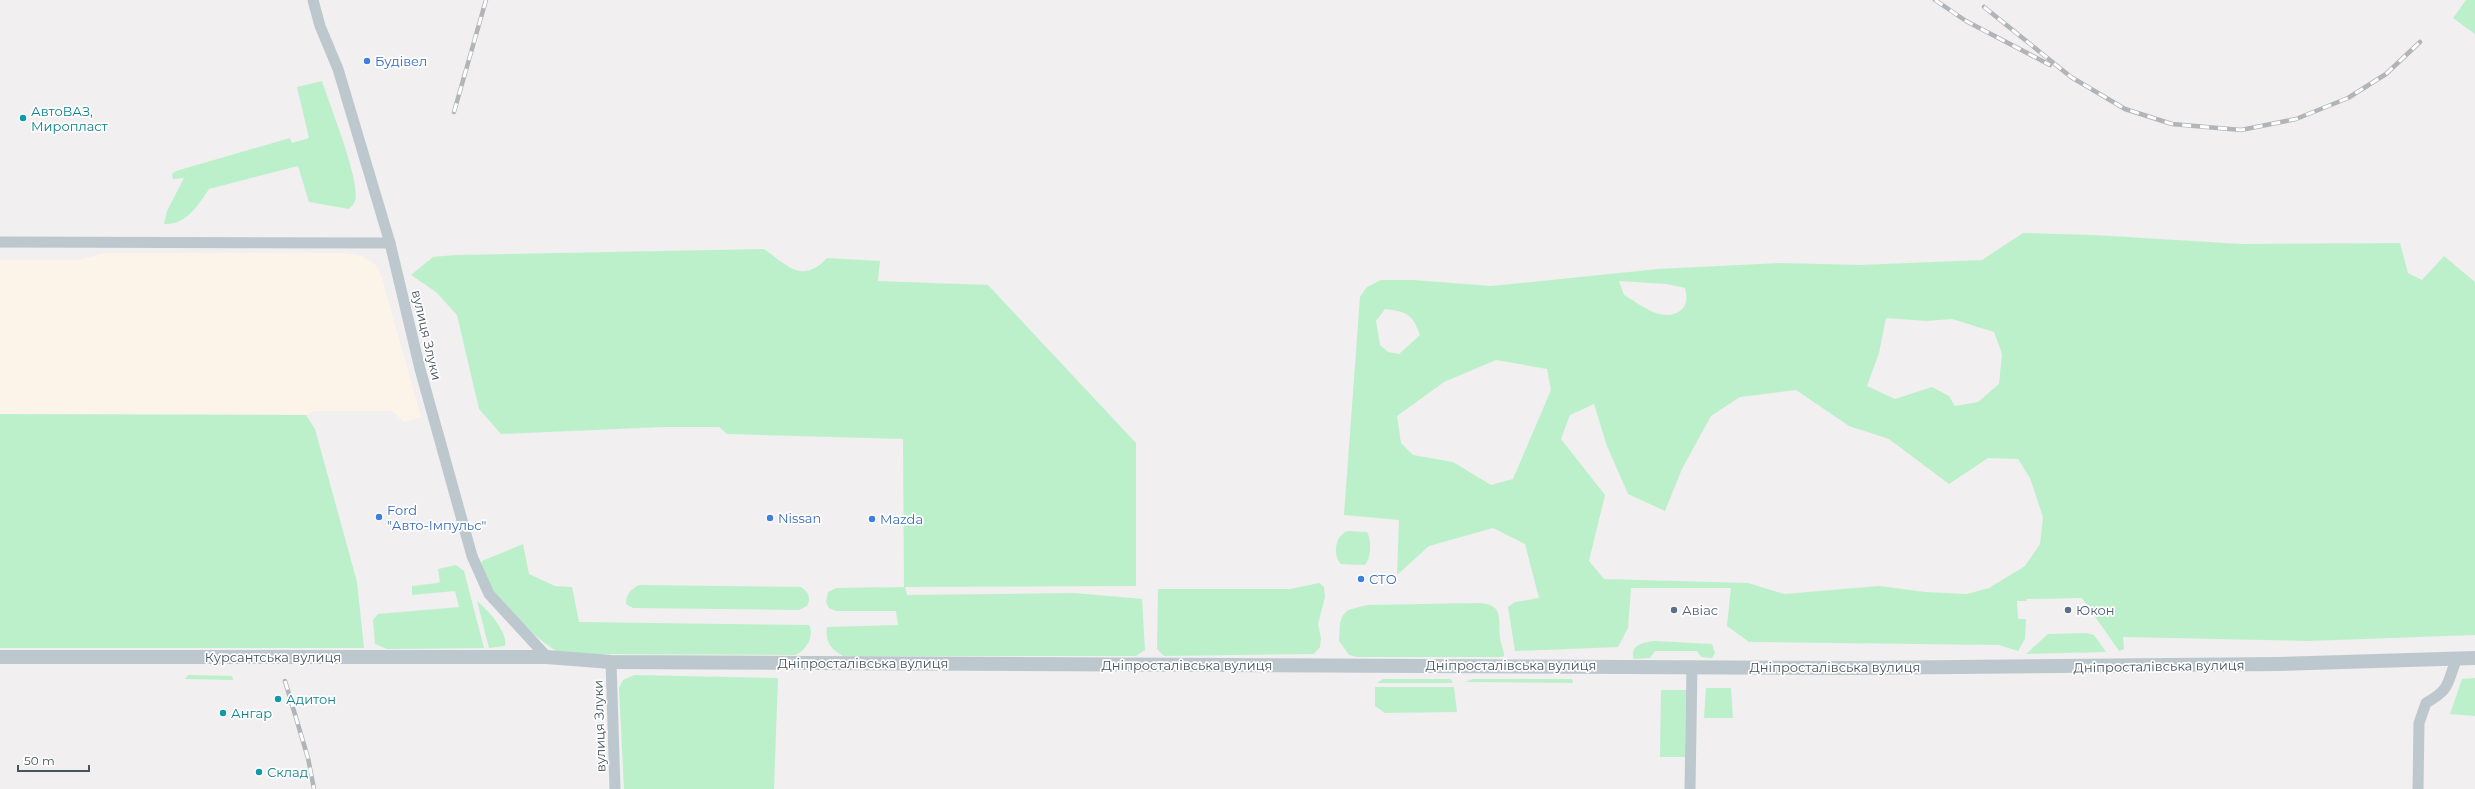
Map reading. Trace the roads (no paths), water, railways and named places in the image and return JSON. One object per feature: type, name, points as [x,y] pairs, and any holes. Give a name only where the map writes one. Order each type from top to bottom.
[{"type":"street","name":"вулиця Злуки","points":[[313,0],[320,26],[338,69],[390,244],[420,369],[472,556],[489,594],[547,657]]},
{"type":"street","points":[[0,242],[390,244]]},
{"type":"street","name":"Курсантська вулиця","points":[[0,657],[547,657]]},
{"type":"street","name":"Дніпросталівська вулиця","points":[[547,657],[611,662],[2118,667],[2475,658]]},
{"type":"street","points":[[2418,789],[2419,723],[2426,703],[2443,693],[2448,685],[2457,658]]},
{"type":"street","name":"вулиця Злуки","points":[[611,662],[615,789]]},
{"type":"street","points":[[1690,789],[1692,666]]},
{"type":"railway","points":[[454,112],[486,0]]},
{"type":"railway","points":[[1935,0],[1966,21],[2050,65]]},
{"type":"railway","points":[[1984,7],[2071,77],[2125,109],[2172,124],[2241,130],[2296,119],[2348,98],[2386,74],[2420,42]]},
{"type":"railway","points":[[285,681],[308,758],[314,789]]},
{"type":"place","name":"Будівел","points":[[367,61]]},
{"type":"place","name":"АвтоВАЗ, Миропласт","points":[[23,118]]},
{"type":"place","name":"Ford \"Авто-Імпульс\"","points":[[379,517]]},
{"type":"place","name":"Nissan","points":[[770,518]]},
{"type":"place","name":"Mazda","points":[[872,519]]},
{"type":"place","name":"СТО","points":[[1361,579]]},
{"type":"place","name":"Авіас","points":[[1674,610]]},
{"type":"place","name":"Юкон","points":[[2068,610]]},
{"type":"place","name":"Адитон","points":[[278,699]]},
{"type":"place","name":"Ангар","points":[[223,713]]},
{"type":"place","name":"Склад","points":[[259,772]]}]
